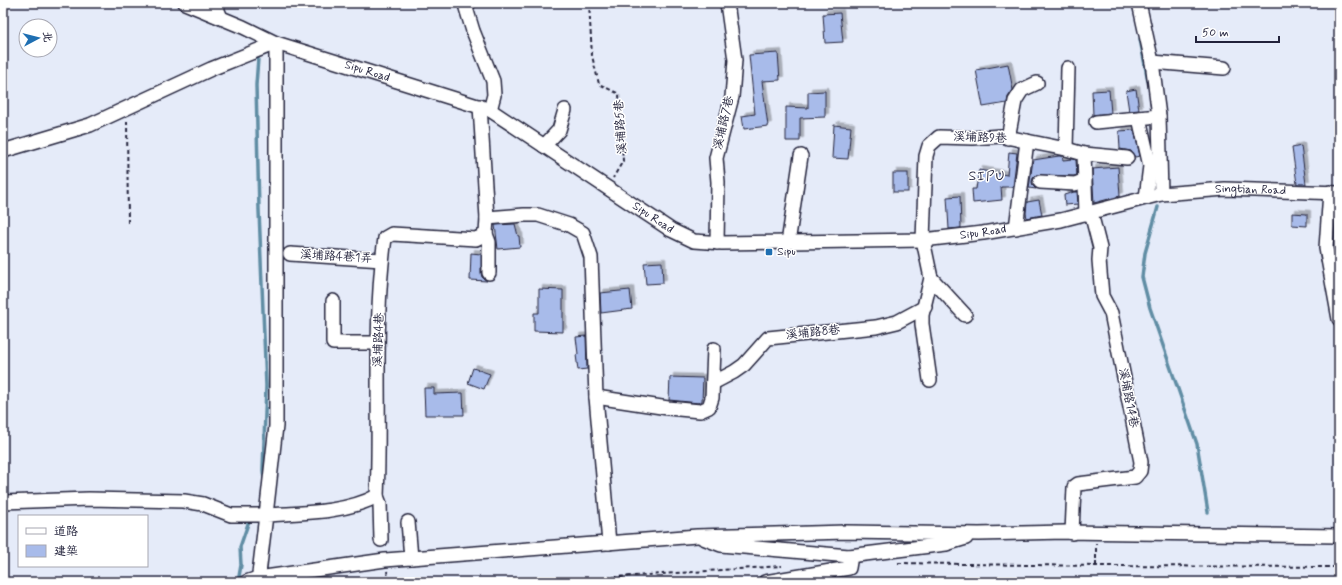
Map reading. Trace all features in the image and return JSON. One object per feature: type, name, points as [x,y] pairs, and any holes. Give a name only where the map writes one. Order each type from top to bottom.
[{"type":"street","name":"Sipu Road","points":[[185,3],[276,43],[485,108],[671,230],[694,240],[717,243],[923,240],[1016,228],[1088,214],[1161,194]]},
{"type":"street","points":[[215,3],[221,18]]},
{"type":"street","points":[[469,3],[466,8],[473,31],[493,81],[494,95],[485,108],[486,234],[489,247],[489,273]]},
{"type":"street","name":"溪埔路7巷","points":[[717,243],[718,182],[716,158],[732,97],[734,60],[727,3]]},
{"type":"street","points":[[1139,3],[1152,62],[1149,117],[1150,166],[1146,198]]},
{"type":"street","points":[[3,151],[90,125],[211,69],[276,43],[276,426],[258,580]]},
{"type":"street","points":[[1152,62],[1224,68]]},
{"type":"street","points":[[1066,149],[1068,68]]},
{"type":"street","points":[[1008,138],[1015,102],[1022,90],[1037,83]]},
{"type":"street","points":[[544,146],[559,130],[565,110]]},
{"type":"street","points":[[1096,122],[1149,117]]},
{"type":"street","points":[[1149,117],[1161,194]]},
{"type":"street","name":"溪埔路9巷","points":[[931,278],[923,240],[926,156],[928,146],[939,137],[973,138],[1001,136],[1084,154],[1127,158]]},
{"type":"street","points":[[1016,228],[1027,141]]},
{"type":"street","points":[[1084,154],[1088,214]]},
{"type":"street","points":[[788,243],[801,156]]},
{"type":"street","points":[[1040,182],[1075,184],[1085,180]]},
{"type":"street","name":"Singtian Road","points":[[1161,194],[1225,189],[1335,193]]},
{"type":"street","points":[[1335,193],[1326,248],[1339,319]]},
{"type":"street","name":"溪埔路14巷","points":[[1072,533],[1074,487],[1078,484],[1135,477],[1140,471],[1141,462],[1111,312],[1102,296],[1099,260],[1100,248],[1088,214]]},
{"type":"street","points":[[486,218],[538,215],[569,225],[583,234],[591,257],[596,397],[609,543]]},
{"type":"street","name":"溪埔路4巷","points":[[381,540],[380,504],[377,496],[378,343],[382,260],[385,238],[392,234],[476,239],[486,234]]},
{"type":"street","name":"溪埔路4巷1弄","points":[[290,254],[382,260]]},
{"type":"street","points":[[930,380],[922,324],[931,278]]},
{"type":"street","points":[[931,278],[965,315]]},
{"type":"street","points":[[333,301],[332,343],[378,343]]},
{"type":"street","name":"溪埔路8巷","points":[[713,383],[744,365],[768,338],[876,327],[897,322],[925,307]]},
{"type":"street","points":[[596,397],[668,408],[700,410],[709,407],[712,398],[714,349]]},
{"type":"street","points":[[3,502],[89,499],[184,501],[204,504],[231,515],[266,515],[322,511],[365,503],[377,496]]},
{"type":"street","points":[[408,522],[411,558]]},
{"type":"street","points":[[246,582],[377,561],[697,536],[846,532],[1339,536]]},
{"type":"street","points":[[697,536],[721,545],[849,556],[946,544],[979,534]]},
{"type":"street","points":[[765,582],[849,568],[849,556]]},
{"type":"path","name":"溪埔路5巷","points":[[589,3],[592,56],[599,84],[619,94],[623,161],[607,188]]},
{"type":"path","points":[[127,108],[128,224]]},
{"type":"path","points":[[1096,533],[1096,566]]},
{"type":"path","points":[[897,563],[1339,567]]},
{"type":"path","points":[[543,582],[788,566]]},
{"type":"building","points":[[840,13],[843,42],[825,43],[823,14]]},
{"type":"building","points":[[778,53],[780,80],[762,81],[768,126],[744,129],[742,116],[755,114],[749,55]]},
{"type":"building","points":[[1008,64],[1013,90],[1008,97],[1007,103],[983,107],[976,70]]},
{"type":"building","points":[[1136,89],[1139,110],[1129,111],[1126,91]]},
{"type":"building","points":[[1109,90],[1111,113],[1093,115],[1092,91]]},
{"type":"building","points":[[825,91],[825,117],[800,118],[800,141],[786,141],[786,107],[808,108],[808,92]]},
{"type":"building","points":[[834,125],[851,127],[848,159],[832,158]]},
{"type":"building","points":[[1134,130],[1140,156],[1135,157],[1131,151],[1120,149],[1119,131]]},
{"type":"building","points":[[1301,146],[1306,184],[1297,184],[1292,148]]},
{"type":"building","points":[[1009,152],[1017,153],[1013,187],[1001,187],[1002,200],[973,203],[972,189],[976,189],[979,170],[1007,175]]},
{"type":"building","points":[[1062,156],[1063,160],[1076,160],[1077,175],[1037,175],[1033,178],[1032,182],[1036,189],[1029,188],[1033,160]]},
{"type":"building","points":[[1118,167],[1120,196],[1094,203],[1092,169]]},
{"type":"building","points":[[893,173],[908,173],[908,192],[893,192]]},
{"type":"building","points":[[1077,192],[1078,204],[1065,205],[1064,195]]},
{"type":"building","points":[[960,196],[961,228],[949,229],[947,197]]},
{"type":"building","points":[[1039,200],[1042,215],[1027,218],[1027,202]]},
{"type":"building","points":[[1292,213],[1307,214],[1307,226],[1292,225]]},
{"type":"building","points":[[515,224],[519,236],[520,247],[498,249],[495,225]]},
{"type":"building","points":[[471,253],[481,254],[481,273],[482,277],[487,281],[470,280]]},
{"type":"building","points":[[662,262],[663,283],[646,284],[644,263]]},
{"type":"building","points":[[539,289],[563,290],[563,332],[534,331],[534,313],[539,313]]},
{"type":"building","points":[[630,290],[632,309],[601,313],[600,293]]},
{"type":"building","points":[[586,336],[587,369],[578,370],[576,337]]},
{"type":"building","points":[[473,368],[490,374],[484,389],[468,383]]},
{"type":"building","points":[[670,377],[703,378],[702,401],[699,403],[669,400]]},
{"type":"building","points":[[424,388],[434,388],[434,394],[463,393],[464,415],[425,415]]},
{"type":"waterway","points":[[1140,39],[1148,81]]},
{"type":"waterway","points":[[257,55],[256,85],[259,210],[266,386],[264,479]]},
{"type":"waterway","points":[[1158,207],[1145,253],[1142,277],[1150,308],[1197,444],[1208,512]]},
{"type":"waterway","points":[[238,582],[241,565],[240,547],[250,518]]},
{"type":"place","name":"Sipu","points":[[769,252]]},
{"type":"district","name":"SIPU","points":[[987,176]]}]
